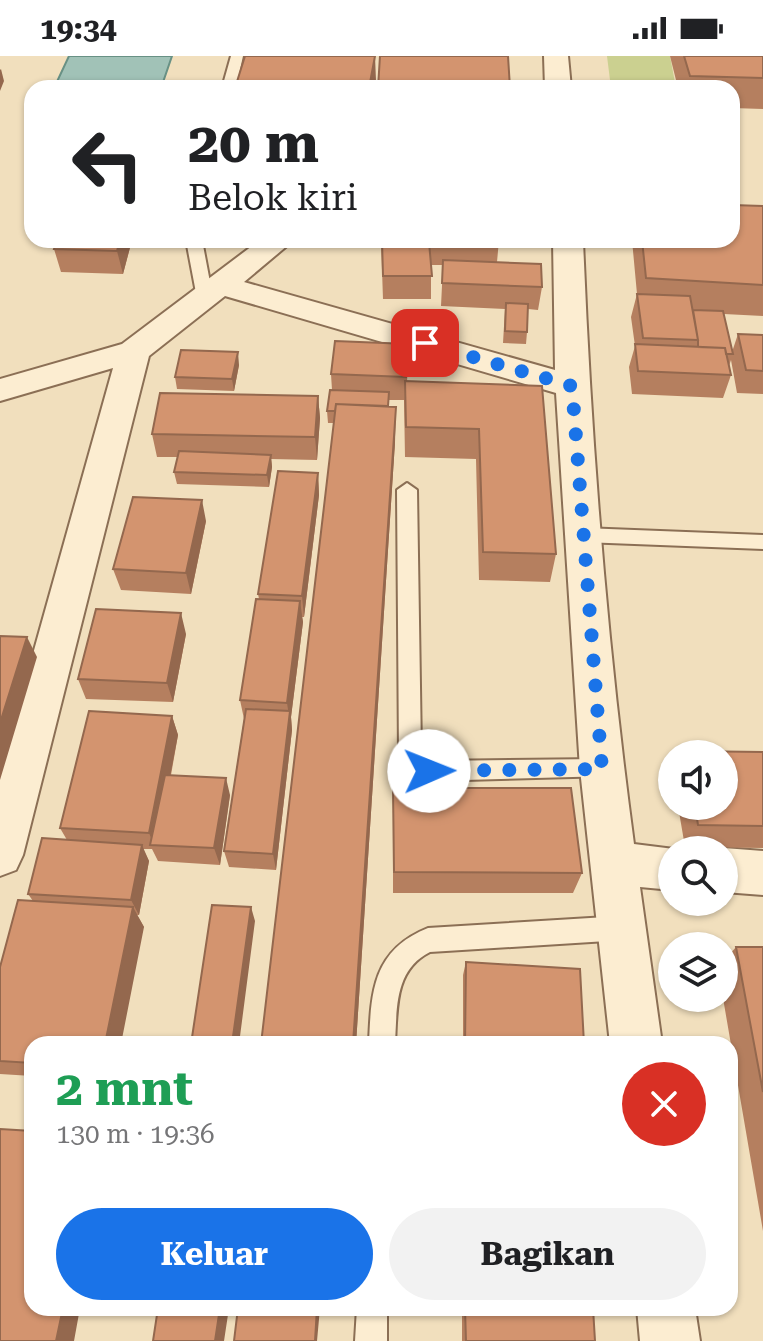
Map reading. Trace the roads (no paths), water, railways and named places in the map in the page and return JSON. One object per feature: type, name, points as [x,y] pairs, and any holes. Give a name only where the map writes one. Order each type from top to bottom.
[{"type":"street","points":[[556,56],[558,80]]},
{"type":"street","points":[[0,390],[134,351],[269,248]]},
{"type":"street","points":[[568,248],[572,386],[602,769],[635,1036]]},
{"type":"street","points":[[213,291],[572,386]]},
{"type":"street","points":[[0,855],[134,351]]},
{"type":"street","points":[[615,864],[658,867]]},
{"type":"street","points":[[738,871],[763,873]]},
{"type":"street","points":[[667,1316],[670,1341]]},
{"type":"lane","points":[[231,80],[237,56]]},
{"type":"lane","points":[[197,248],[213,291]]},
{"type":"lane","points":[[407,490],[410,755],[429,771],[602,769]]},
{"type":"lane","points":[[583,535],[763,542]]},
{"type":"lane","points":[[383,1036],[388,974],[413,945],[428,940],[623,928]]},
{"type":"lane","points":[[371,1341],[372,1316]]},
{"type":"water","points":[[69,56],[172,56],[164,80],[58,80]]}]
